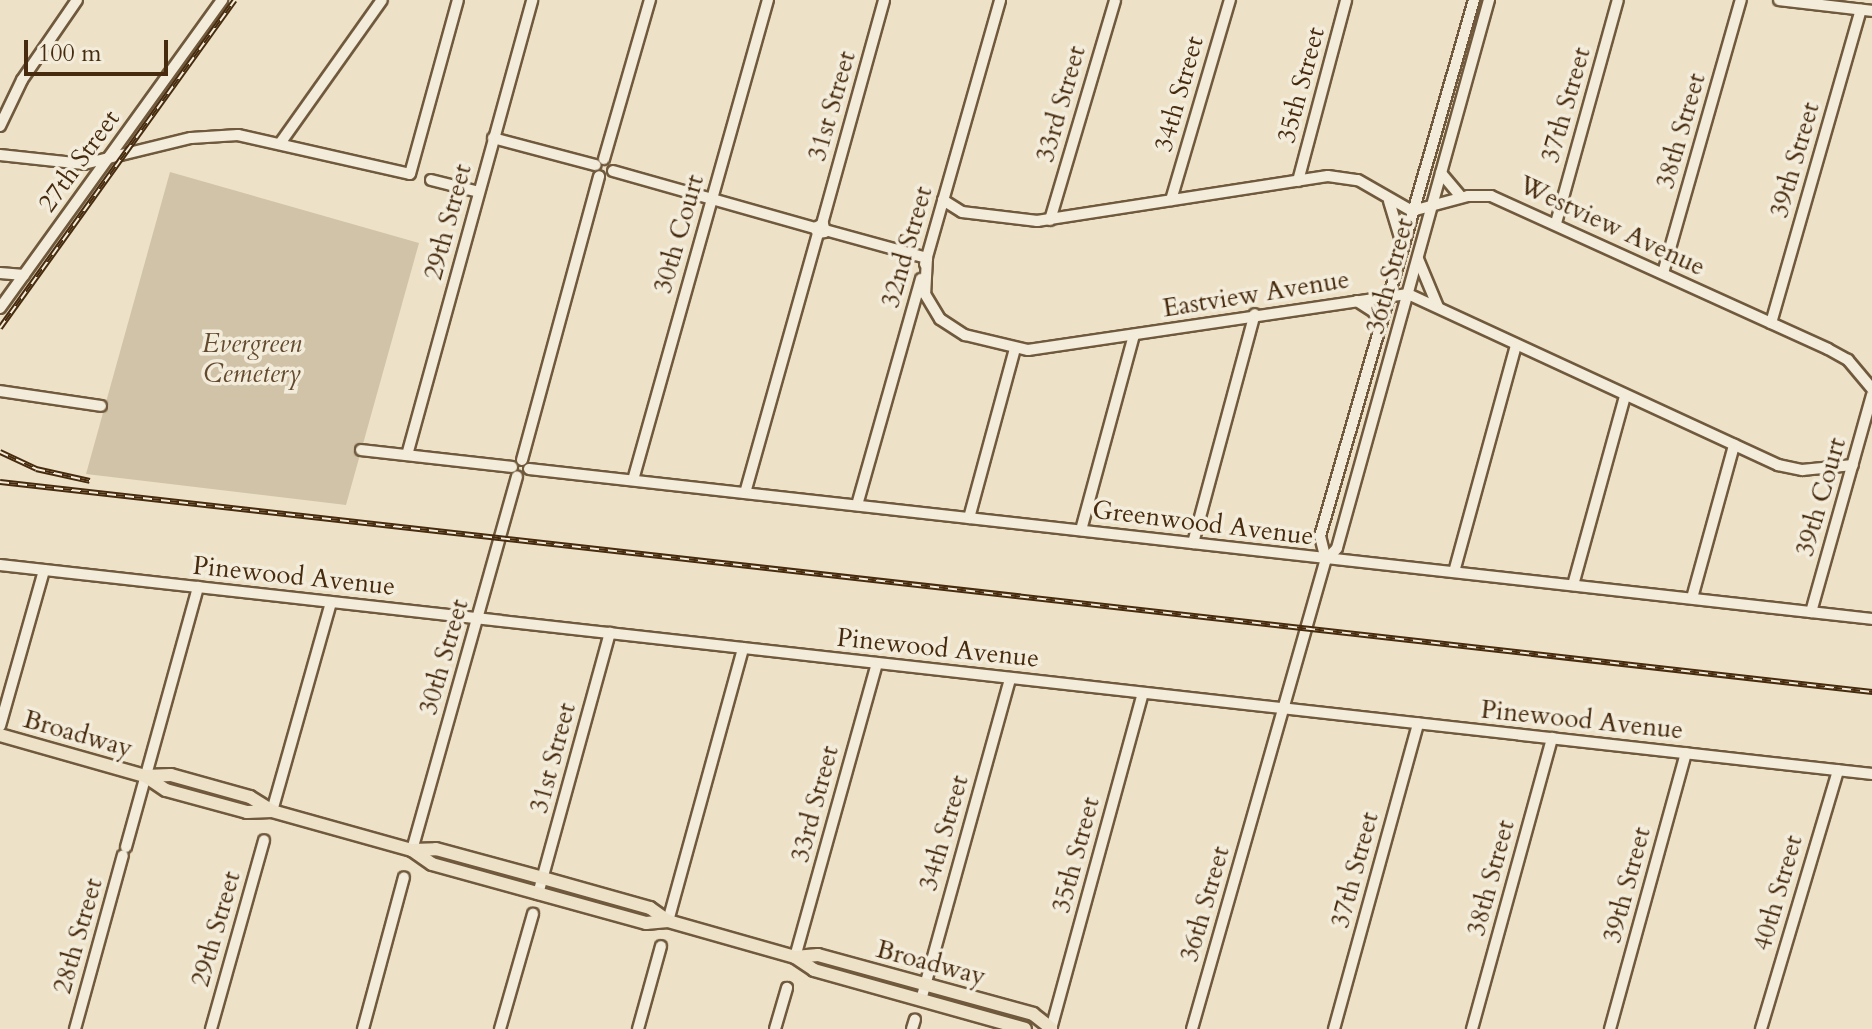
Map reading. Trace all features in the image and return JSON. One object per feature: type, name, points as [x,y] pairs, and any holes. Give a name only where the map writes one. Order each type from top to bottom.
[{"type":"main road","name":"Broadway","points":[[0,735],[145,776],[171,775],[250,797],[272,811],[412,850],[436,849],[650,908],[668,921],[795,957],[814,970],[1025,1029]]},
{"type":"main road","name":"Broadway","points":[[412,850],[432,864],[538,894],[646,923],[668,921]]},
{"type":"main road","name":"Broadway","points":[[795,957],[818,955],[1033,1014],[1052,1029]]},
{"type":"main road","points":[[1042,1029],[1052,1029]]},
{"type":"street","points":[[0,126],[22,80],[77,0]]},
{"type":"street","name":"27th Street","points":[[0,308],[222,0]]},
{"type":"street","points":[[281,142],[382,0]]},
{"type":"street","points":[[0,155],[84,164],[214,135],[281,142],[410,174],[458,0]]},
{"type":"street","name":"29th Street","points":[[407,455],[532,0]]},
{"type":"street","name":"30th Street","points":[[412,850],[479,619],[599,167],[650,0]]},
{"type":"street","name":"30th Court","points":[[633,480],[768,0]]},
{"type":"street","name":"31st Street","points":[[745,493],[884,0]]},
{"type":"street","name":"32nd Street","points":[[857,505],[1000,0]]},
{"type":"street","name":"33rd Street","points":[[1050,220],[1115,0]]},
{"type":"street","name":"34th Street","points":[[1171,200],[1230,0]]},
{"type":"street","name":"35th Street","points":[[1298,181],[1346,0]]},
{"type":"street","name":"36th Street","points":[[1326,560],[1320,536],[1474,0]]},
{"type":"street","name":"36th Street","points":[[1192,1029],[1326,560],[1337,548],[1489,0]]},
{"type":"street","name":"37th Street","points":[[1556,223],[1618,0]]},
{"type":"street","name":"38th Street","points":[[1663,273],[1741,0]]},
{"type":"street","points":[[1779,0],[1866,10]]},
{"type":"street","name":"39th Street","points":[[1771,323],[1866,10]]},
{"type":"street","points":[[493,138],[599,167],[607,177],[613,171],[927,258]]},
{"type":"street","points":[[1441,173],[1461,197]]},
{"type":"street","name":"Westview Avenue","points":[[943,200],[962,212],[1050,220],[1343,176],[1412,211],[1431,210],[1461,197],[1491,196],[1556,223],[1848,360],[1872,389]]},
{"type":"street","points":[[431,180],[479,192]]},
{"type":"street","points":[[1389,201],[1402,244]]},
{"type":"street","points":[[1417,257],[1439,309]]},
{"type":"street","name":"Eastview Avenue","points":[[927,258],[925,294],[940,319],[965,335],[1015,349],[1043,350],[1255,314],[1388,294],[1408,294],[1625,396],[1794,470],[1853,465]]},
{"type":"street","points":[[0,273],[24,275]]},
{"type":"street","points":[[1357,301],[1374,312],[1379,327]]},
{"type":"street","points":[[1193,543],[1255,314]]},
{"type":"street","points":[[1081,530],[1134,335]]},
{"type":"street","points":[[1454,572],[1516,346]]},
{"type":"street","points":[[969,518],[1015,349]]},
{"type":"street","points":[[0,391],[101,406]]},
{"type":"street","name":"39th Court","points":[[1811,612],[1853,465],[1867,436],[1872,395]]},
{"type":"street","points":[[1573,585],[1625,396]]},
{"type":"street","points":[[1692,598],[1734,445]]},
{"type":"street","name":"Greenwood Avenue","points":[[361,450],[1872,619]]},
{"type":"street","name":"Pinewood Avenue","points":[[0,565],[1872,774]]},
{"type":"street","points":[[0,726],[44,570]]},
{"type":"street","name":"28th Street","points":[[75,1029],[198,587]]},
{"type":"street","points":[[272,811],[331,602]]},
{"type":"street","name":"31st Street","points":[[538,894],[610,633]]},
{"type":"street","points":[[668,921],[743,648]]},
{"type":"street","name":"33rd Street","points":[[795,957],[877,663]]},
{"type":"street","name":"34th Street","points":[[921,1000],[1010,678]]},
{"type":"street","name":"35th Street","points":[[1052,1029],[1143,693]]},
{"type":"street","name":"37th Street","points":[[1334,1029],[1418,723]]},
{"type":"street","name":"38th Street","points":[[1472,1029],[1552,738]]},
{"type":"street","name":"39th Street","points":[[1610,1029],[1686,753]]},
{"type":"street","name":"40th Street","points":[[1761,1029],[1838,770]]},
{"type":"street","name":"29th Street","points":[[211,1029],[264,840]]},
{"type":"street","points":[[363,1029],[404,877]]},
{"type":"street","points":[[500,1029],[533,914]]},
{"type":"street","points":[[638,1029],[661,946]]},
{"type":"street","points":[[775,1029],[787,988]]},
{"type":"green space","name":"Evergreen Cemetery","points":[[170,172],[419,243],[346,505],[86,474]]},
{"type":"railway","points":[[0,328],[235,0]]},
{"type":"railway","points":[[0,452],[36,469],[90,481]]},
{"type":"railway","points":[[0,482],[1872,692]]}]
